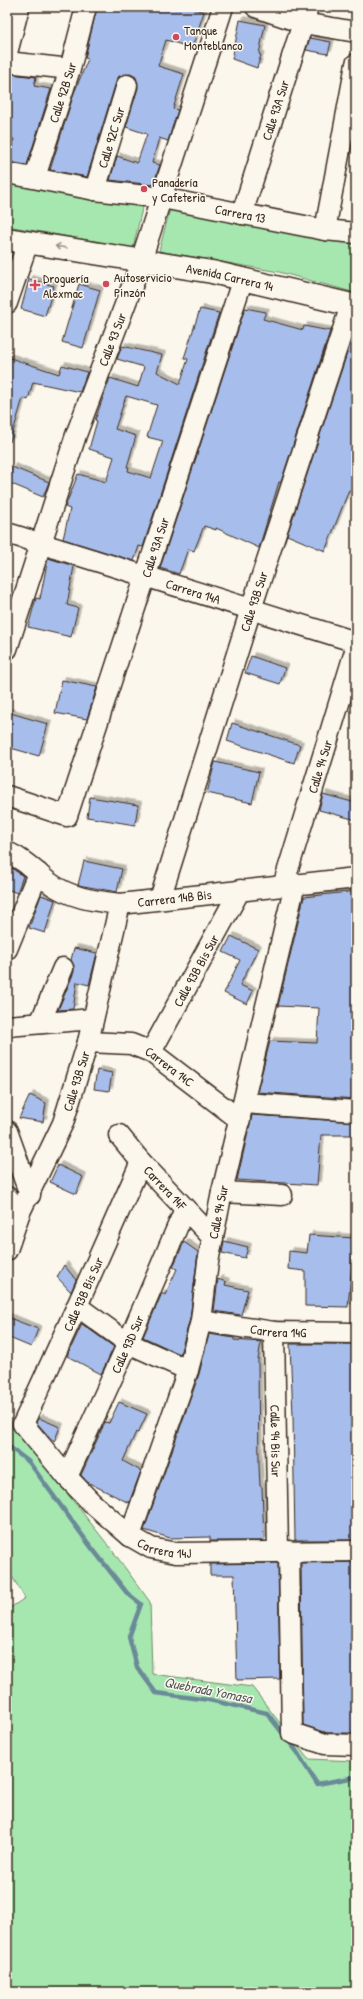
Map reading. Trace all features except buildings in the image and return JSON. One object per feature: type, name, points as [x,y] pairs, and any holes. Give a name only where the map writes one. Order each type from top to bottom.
[{"type":"main road","name":"Avenida Carrera 14","points":[[16,248],[139,266],[240,285],[353,311]]},
{"type":"street","points":[[7,52],[19,7]]},
{"type":"street","name":"Calle 92B Sur","points":[[34,177],[70,69],[86,7]]},
{"type":"street","name":"Calle 93 Sur","points":[[7,649],[76,436],[139,266],[162,198],[223,7]]},
{"type":"street","points":[[256,7],[306,15],[356,32]]},
{"type":"street","name":"Calle 93A Sur","points":[[242,214],[306,15]]},
{"type":"street","points":[[7,62],[70,69]]},
{"type":"street","points":[[325,230],[356,64]]},
{"type":"street","name":"Calle 92C Sur","points":[[95,190],[126,85]]},
{"type":"street","name":"Carrera 13","points":[[7,173],[95,190],[162,198],[325,230],[356,233]]},
{"type":"street","points":[[7,303],[16,248]]},
{"type":"street","name":"Calle 93A Sur","points":[[7,796],[67,816],[240,285]]},
{"type":"street","name":"Calle 93B Sur","points":[[160,899],[251,609],[353,311]]},
{"type":"street","name":"Carrera 14A","points":[[7,533],[356,642]]},
{"type":"street","name":"Calle 94 Sur","points":[[130,1536],[188,1370],[201,1321],[213,1238],[222,1192],[242,1112],[289,885],[356,648]]},
{"type":"street","name":"Carrera 14B Bis","points":[[7,852],[28,864],[48,882],[69,894],[92,900],[120,904],[356,878]]},
{"type":"street","points":[[7,949],[38,873]]},
{"type":"street","name":"Calle 93B Bis Sur","points":[[151,1052],[240,890]]},
{"type":"street","name":"Calle 93B Sur","points":[[7,1250],[20,1212],[30,1195],[63,1123],[88,1042],[120,904]]},
{"type":"street","points":[[40,1023],[63,968]]},
{"type":"street","points":[[7,1026],[93,1019]]},
{"type":"street","name":"Carrera 14C","points":[[88,1042],[131,1044],[151,1052],[242,1112]]},
{"type":"street","points":[[242,1112],[356,1111]]},
{"type":"street","points":[[7,1131],[30,1195]]},
{"type":"street","name":"Carrera 14F","points":[[119,1135],[141,1162],[213,1238]]},
{"type":"street","name":"Calle 93B Bis Sur","points":[[23,1424],[78,1306],[141,1162]]},
{"type":"street","points":[[222,1192],[282,1195]]},
{"type":"street","points":[[7,1197],[20,1212]]},
{"type":"street","name":"Calle 93D Sur","points":[[67,1477],[128,1343],[185,1209]]},
{"type":"street","points":[[78,1306],[128,1343],[188,1370]]},
{"type":"street","name":"Carrera 14G","points":[[201,1321],[274,1332],[356,1333]]},
{"type":"street","name":"Calle 94 Bis Sur","points":[[274,1332],[292,1733],[325,1744],[356,1745]]},
{"type":"street","name":"Carrera 14J","points":[[23,1424],[67,1477],[92,1503],[130,1536],[151,1548],[176,1553],[356,1551]]},
{"type":"green space","points":[[7,179],[144,200],[133,248],[7,226]]},
{"type":"green space","points":[[171,205],[356,234],[356,293],[279,272],[159,251]]},
{"type":"green space","points":[[7,1425],[17,1430],[112,1550],[150,1602],[152,1674],[252,1687],[308,1759],[356,1761],[356,1992],[7,1992],[7,1610],[25,1598],[7,1568]]},
{"type":"waterway","name":"Quebrada Yomasa","points":[[7,1445],[29,1462],[88,1543],[127,1593],[141,1604],[129,1637],[137,1667],[156,1693],[209,1700],[267,1713],[295,1749],[317,1784],[356,1777]]},
{"type":"place","name":"Tanque Monteblanco","points":[[176,37]]},
{"type":"place","name":"Panadería y Cafeteria","points":[[144,189]]},
{"type":"place","name":"Autoservicio Pinzón","points":[[106,284]]},
{"type":"place","name":"Droguería Alexmac","points":[[35,285]]}]
